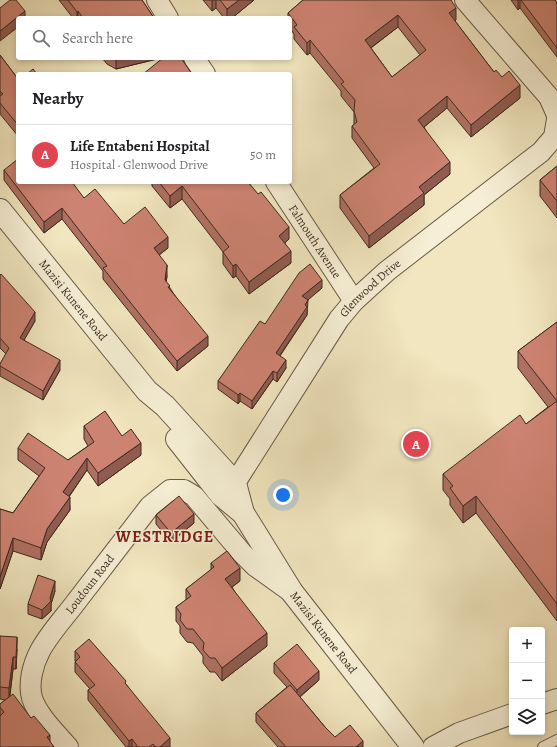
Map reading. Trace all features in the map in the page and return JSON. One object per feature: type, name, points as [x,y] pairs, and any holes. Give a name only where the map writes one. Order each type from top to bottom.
[{"type":"street","points":[[156,0],[167,16]]},
{"type":"street","points":[[465,0],[549,98],[557,115]]},
{"type":"street","points":[[195,60],[204,72]]},
{"type":"street","name":"Glenwood Drive","points":[[228,489],[339,319],[354,301],[387,271],[541,152],[554,137],[557,119]]},
{"type":"street","name":"Falmouth Avenue","points":[[277,184],[354,301]]},
{"type":"street","name":"Mazisi Kunene Road","points":[[0,210],[147,390],[158,414],[228,489],[292,592],[413,747]]},
{"type":"street","name":"Loudoun Road","points":[[68,747],[45,719],[32,698],[32,671],[36,659],[55,629],[150,506],[170,490],[184,490],[194,496],[242,553],[255,566],[292,592]]},
{"type":"street","points":[[545,703],[557,700]]},
{"type":"street","points":[[433,747],[459,733],[509,715]]},
{"type":"lane","points":[[544,747],[557,740]]},
{"type":"building","points":[[10,0],[16,0],[25,11],[19,16],[16,16],[16,18],[0,31],[0,8]]},
{"type":"building","points":[[68,0],[142,0],[153,16],[82,16],[78,11],[77,12]]},
{"type":"building","points":[[220,0],[239,0],[227,9]]},
{"type":"building","points":[[303,0],[451,0],[456,8],[449,13],[494,72],[496,70],[502,77],[509,71],[520,85],[471,125],[447,96],[418,120],[450,162],[419,187],[424,193],[369,236],[340,195],[380,164],[352,126],[357,122],[354,111],[355,100],[341,84],[344,82],[310,40],[307,43],[294,27],[297,25],[292,16],[288,13]],"holes":[[[398,15],[426,50],[392,77],[365,40]]]},
{"type":"building","points":[[521,0],[555,0],[557,3],[557,48]]},
{"type":"building","points":[[0,55],[16,76],[16,123],[0,103],[0,96],[3,94],[0,91]]},
{"type":"building","points":[[160,60],[182,60],[191,72],[146,72]]},
{"type":"building","points":[[16,161],[16,184],[74,184],[84,198],[95,189],[124,224],[145,207],[168,237],[154,248],[167,265],[165,280],[170,286],[168,287],[208,336],[177,361],[103,268],[107,266],[62,208],[44,222],[4,170]]},
{"type":"building","points":[[557,166],[557,201],[540,180]]},
{"type":"building","points":[[161,184],[250,184],[258,194],[261,192],[289,227],[279,236],[291,251],[249,282],[236,264],[233,266],[223,252],[229,247],[182,186],[170,196]]},
{"type":"building","points":[[310,264],[322,280],[302,296],[308,300],[305,305],[307,307],[276,353],[286,360],[277,373],[273,371],[252,401],[240,393],[238,395],[218,381],[260,321],[265,324],[299,273]]},
{"type":"building","points":[[1,274],[35,312],[20,338],[60,360],[43,391],[0,366],[9,348],[0,338]]},
{"type":"building","points":[[557,322],[557,401],[518,351]]},
{"type":"building","points":[[557,401],[557,604],[476,496],[463,506],[450,488],[453,486],[443,474],[520,415],[526,424]]},
{"type":"building","points":[[105,411],[122,436],[131,429],[141,443],[98,473],[87,458],[63,492],[70,497],[47,529],[41,548],[13,538],[0,577],[0,509],[13,513],[45,468],[18,448],[28,433],[68,460],[94,442],[84,426]]},
{"type":"building","points":[[179,496],[194,514],[171,533],[156,515]]},
{"type":"building","points":[[227,551],[240,568],[225,579],[267,633],[222,668],[215,658],[210,658],[203,650],[204,643],[193,629],[187,629],[180,620],[181,614],[176,607],[191,596],[186,589],[214,567],[211,563]]},
{"type":"building","points":[[38,575],[55,581],[50,598],[51,601],[42,610],[28,604]]},
{"type":"building","points":[[0,636],[17,637],[16,657],[13,657],[9,688],[0,687]]},
{"type":"building","points":[[89,639],[126,681],[125,683],[170,738],[160,747],[156,747],[153,744],[149,747],[138,747],[132,739],[129,741],[88,690],[95,685],[75,662],[80,657],[75,651]]},
{"type":"building","points":[[297,644],[319,671],[297,690],[274,663]]},
{"type":"building","points":[[290,685],[335,737],[350,725],[363,741],[356,747],[286,747],[256,713]]},
{"type":"building","points":[[13,694],[31,718],[34,716],[50,735],[47,737],[54,747],[0,747],[0,716],[4,712],[0,707],[0,704]]},
{"type":"place","name":"Life Entabeni Hospital","points":[[416,444]]},
{"type":"district","name":"WESTRIDGE","points":[[165,536]]}]
